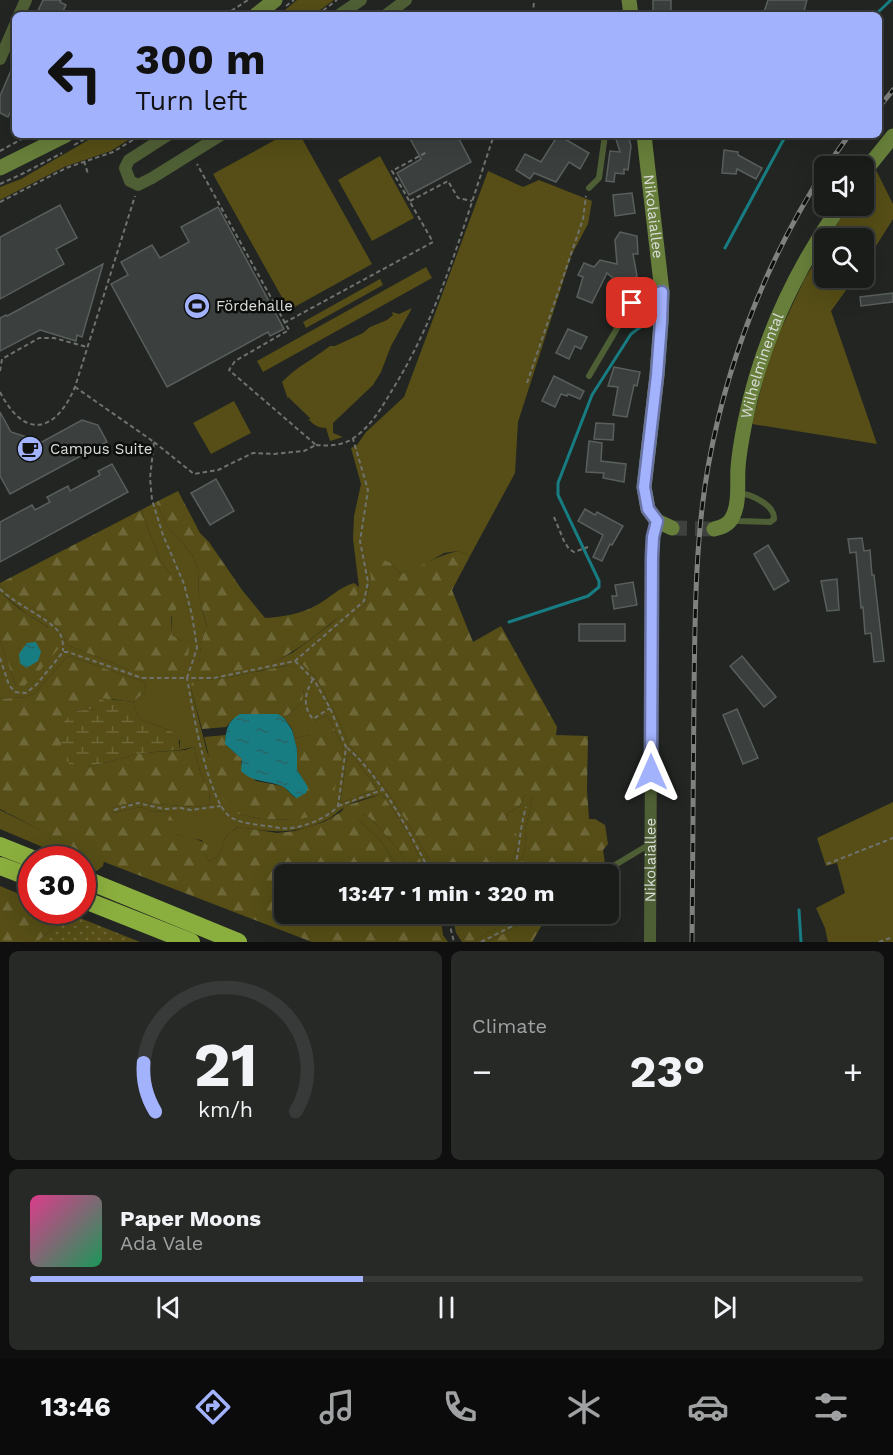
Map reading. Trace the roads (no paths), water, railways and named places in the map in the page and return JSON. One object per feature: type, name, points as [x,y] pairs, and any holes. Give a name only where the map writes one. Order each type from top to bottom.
[{"type":"highway","points":[[1,846],[18,853]]},
{"type":"highway","points":[[0,866],[18,873]]},
{"type":"highway","points":[[96,884],[238,942]]},
{"type":"highway","points":[[96,905],[191,942]]},
{"type":"street","points":[[260,12],[275,0]]},
{"type":"street","points":[[343,12],[361,0]]},
{"type":"street","points":[[390,12],[406,0]]},
{"type":"street","points":[[0,59],[12,32]]},
{"type":"street","points":[[874,160],[893,136]]},
{"type":"street","points":[[0,168],[60,138]]},
{"type":"street","points":[[163,138],[129,160],[125,168],[130,181],[138,185],[216,138]]},
{"type":"street","name":"Nikolaiallee","points":[[644,138],[662,292],[657,375],[644,487],[648,509],[657,521],[652,557],[650,942]]},
{"type":"street","name":"Wilhelminental","points":[[732,519],[752,384],[764,348],[776,317],[797,276],[834,216]]},
{"type":"street","points":[[714,529],[722,527],[732,519]]},
{"type":"street","points":[[657,521],[672,528]]},
{"type":"lane","points":[[589,188],[599,178],[605,138]]},
{"type":"lane","points":[[589,376],[632,303],[662,292]]},
{"type":"lane","points":[[732,519],[738,522],[770,522],[775,516],[761,501],[746,493],[737,493]]},
{"type":"lane","points":[[617,864],[650,844]]},
{"type":"water","points":[[36,642],[41,652],[38,661],[26,668],[20,663],[19,654],[27,643]]},
{"type":"water","points":[[240,714],[278,714],[284,718],[292,730],[297,749],[297,770],[308,787],[306,793],[297,798],[282,786],[255,779],[241,771],[242,759],[225,744],[228,727],[232,720]]},
{"type":"waterway","points":[[878,12],[891,0]]},
{"type":"waterway","points":[[725,248],[784,138]]},
{"type":"waterway","points":[[509,622],[588,596],[599,587],[599,581],[558,495],[558,483],[592,395],[631,334],[642,326],[652,324]]},
{"type":"waterway","points":[[799,910],[801,942]]},
{"type":"tunnel","points":[[672,528],[714,529]]},
{"type":"railway","points":[[882,103],[893,90]]},
{"type":"railway","points":[[834,156],[847,138]]},
{"type":"railway","points":[[692,942],[695,608],[700,523],[708,467],[726,389],[752,312],[785,239],[814,187]]},
{"type":"place","name":"Fördehalle","points":[[197,306]]},
{"type":"place","name":"Campus Suite","points":[[30,449]]}]
